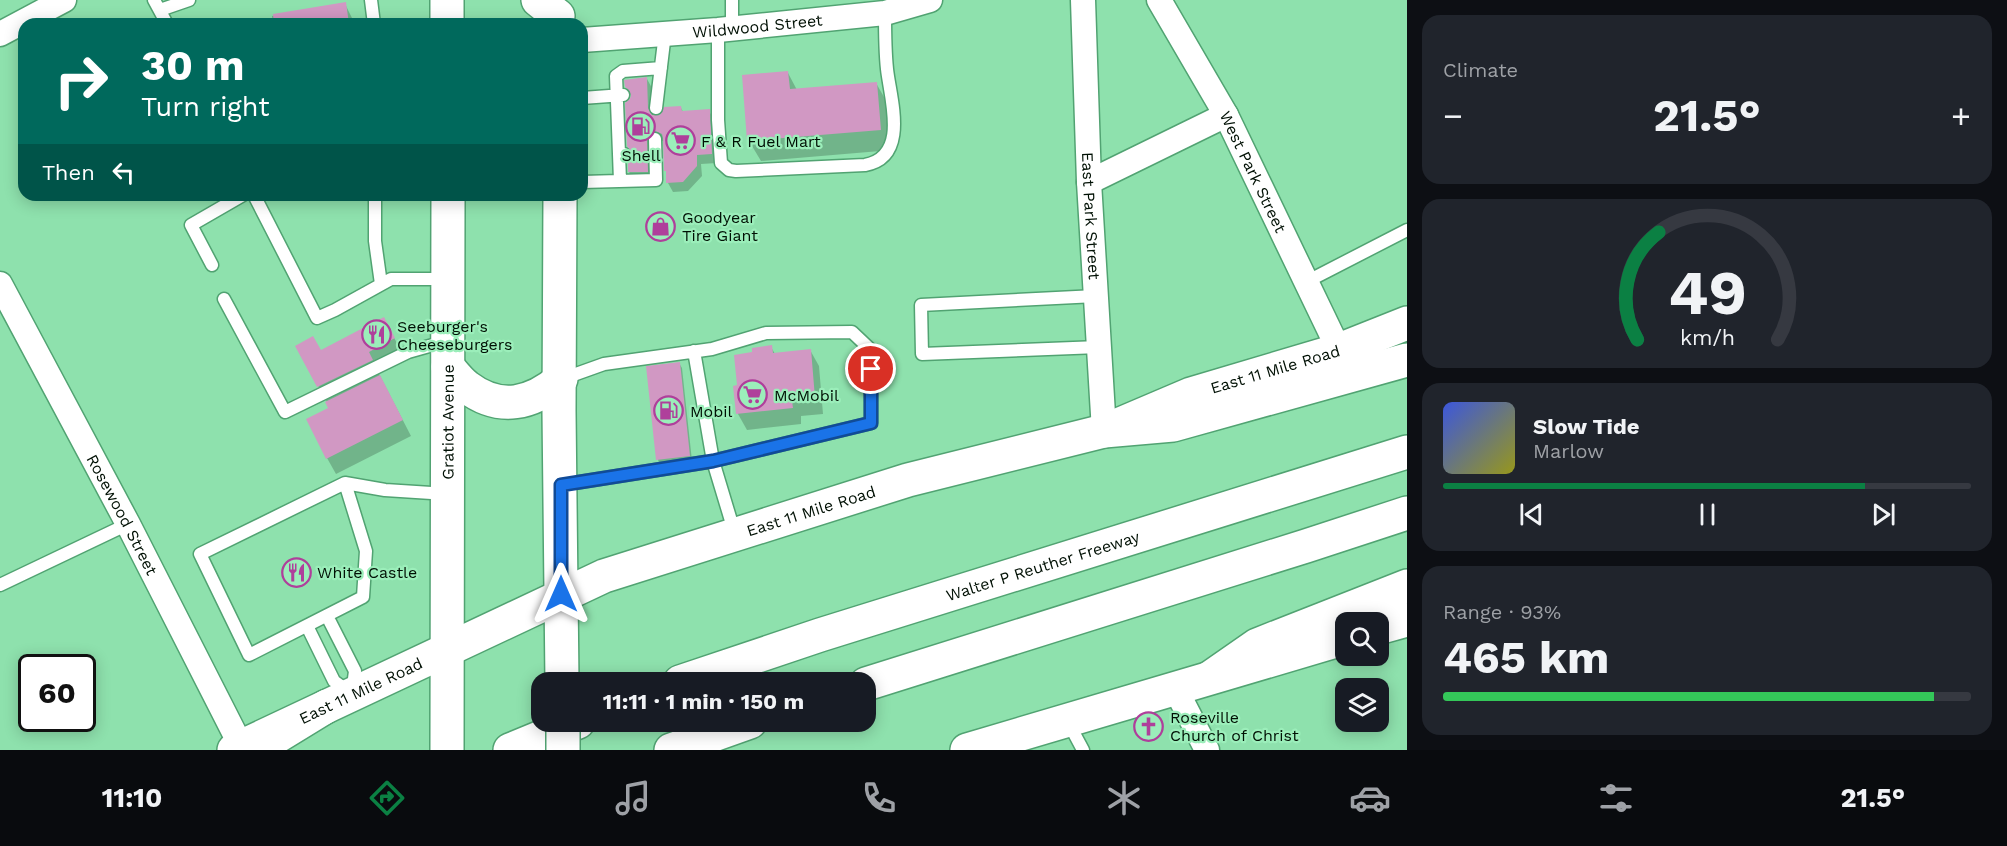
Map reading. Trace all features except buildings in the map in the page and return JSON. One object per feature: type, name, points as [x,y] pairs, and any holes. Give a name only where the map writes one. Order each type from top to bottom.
[{"type":"main road","name":"Gratiot Avenue","points":[[447,734],[448,201]]},
{"type":"main road","points":[[560,201],[561,379],[559,411],[562,672]]},
{"type":"main road","name":"East 11 Mile Road","points":[[243,749],[340,700],[603,576],[908,480],[1104,431],[1191,394],[1339,350],[1407,323]]},
{"type":"main road","points":[[448,354],[466,387],[499,402],[516,402],[534,397],[546,392],[561,379]]},
{"type":"main road","points":[[1104,431],[1173,425],[1407,360]]},
{"type":"main road","name":"Walter P Reuther Freeway","points":[[710,672],[820,635],[1407,452]]},
{"type":"main road","points":[[876,681],[1407,513]]},
{"type":"main road","points":[[1211,677],[1257,645],[1407,586]]},
{"type":"main road","points":[[1389,625],[1407,620]]},
{"type":"main road","points":[[967,750],[1335,641]]},
{"type":"main road","points":[[510,750],[554,732]]},
{"type":"main road","points":[[563,732],[563,750]]},
{"type":"main road","points":[[671,750],[722,732]]},
{"type":"street","points":[[30,18],[64,0]]},
{"type":"street","name":"Wildwood Street","points":[[588,39],[885,14],[930,0]]},
{"type":"street","name":"East Park Street","points":[[1083,0],[1089,182],[1104,431]]},
{"type":"street","name":"West Park Street","points":[[1159,0],[1226,114],[1339,350]]},
{"type":"street","points":[[0,34],[18,24]]},
{"type":"street","points":[[1089,182],[1226,114]]},
{"type":"street","name":"Rosewood Street","points":[[0,284],[128,524],[243,749]]},
{"type":"street","points":[[1175,688],[1207,750]]},
{"type":"lane","points":[[157,5],[189,0]]},
{"type":"lane","points":[[371,0],[373,18]]},
{"type":"lane","points":[[732,0],[725,29],[718,120],[721,163],[729,170],[736,171],[873,164],[888,149],[895,129],[893,101],[887,71],[885,14]]},
{"type":"lane","points":[[656,108],[653,93],[661,69],[665,33]]},
{"type":"lane","points":[[620,182],[622,154],[620,96],[616,76],[623,70],[661,69]]},
{"type":"lane","points":[[588,98],[620,96]]},
{"type":"lane","points":[[588,182],[656,180],[653,153],[656,139]]},
{"type":"lane","points":[[212,265],[191,225],[233,201]]},
{"type":"lane","points":[[257,201],[317,318],[391,279],[448,279]]},
{"type":"lane","points":[[375,201],[375,241],[381,284]]},
{"type":"lane","points":[[1306,282],[1407,230]]},
{"type":"lane","points":[[1096,296],[921,305],[922,354],[1099,347]]},
{"type":"lane","points":[[224,299],[285,412],[408,352],[448,354]]},
{"type":"lane","points":[[561,379],[604,364],[712,349],[766,333],[852,332],[871,350],[871,423],[713,461],[561,485]]},
{"type":"lane","points":[[694,351],[713,461],[735,534]]},
{"type":"lane","points":[[345,483],[366,551],[363,597],[249,655],[200,554],[345,483],[385,490],[448,494]]},
{"type":"lane","points":[[0,585],[128,524]]},
{"type":"lane","points":[[327,616],[355,671],[340,700]]},
{"type":"lane","points":[[307,626],[334,681],[340,700]]},
{"type":"lane","points":[[1067,720],[1083,750]]},
{"type":"place","name":"Shell","points":[[641,127]]},
{"type":"place","name":"F & R Fuel Mart","points":[[680,141]]},
{"type":"place","name":"Goodyear Tire Giant","points":[[661,226]]},
{"type":"place","name":"Seeburger's Cheeseburgers","points":[[376,335]]},
{"type":"place","name":"McMobil","points":[[753,395]]},
{"type":"place","name":"Mobil","points":[[669,411]]},
{"type":"place","name":"White Castle","points":[[296,572]]},
{"type":"place","name":"Roseville Church of Christ","points":[[1149,726]]},
{"type":"route","points":[[561,594],[561,485],[713,461],[871,423],[871,369]]}]
